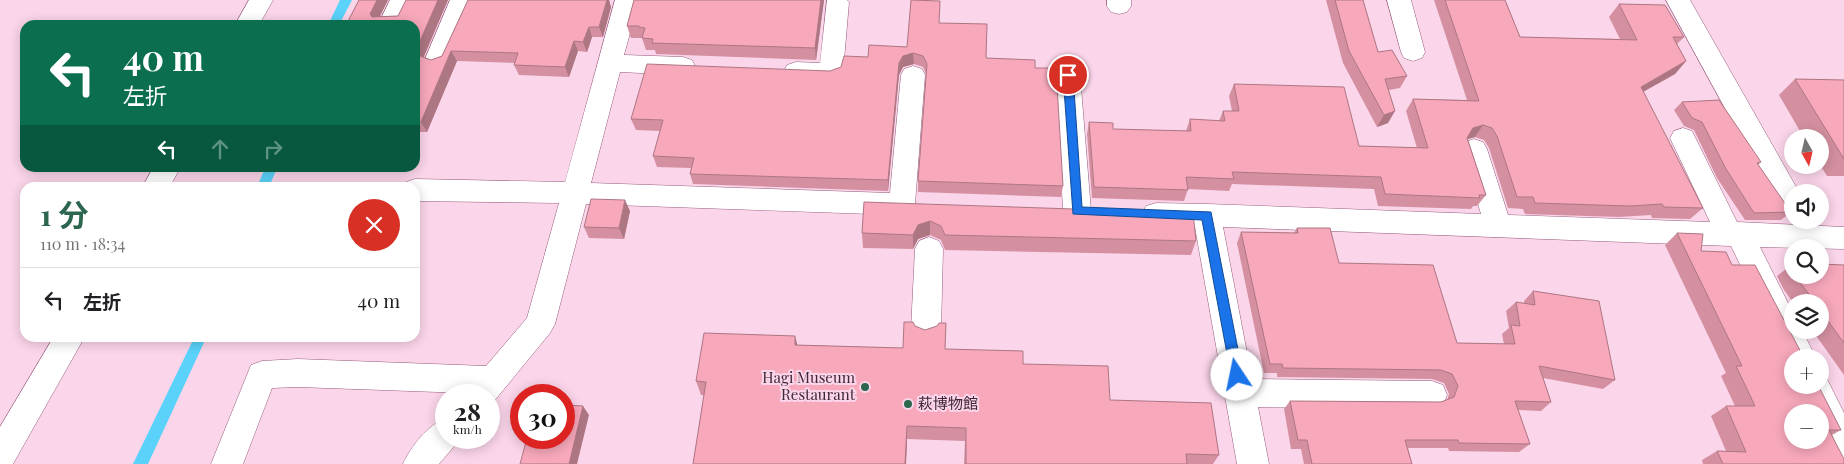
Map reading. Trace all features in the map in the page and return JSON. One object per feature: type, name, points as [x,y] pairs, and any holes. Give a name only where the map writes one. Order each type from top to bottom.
[{"type":"street","points":[[250,20],[261,0]]},
{"type":"street","points":[[392,20],[402,0]]},
{"type":"street","points":[[438,59],[462,0]]},
{"type":"street","points":[[489,384],[540,324],[627,0]]},
{"type":"street","points":[[1398,0],[1413,52]]},
{"type":"street","points":[[1678,0],[1784,191]]},
{"type":"street","points":[[773,70],[831,72],[837,2]]},
{"type":"street","points":[[609,63],[705,67]]},
{"type":"street","points":[[420,190],[576,193],[912,205],[913,75]]},
{"type":"street","points":[[1068,75],[1067,211],[1105,212]]},
{"type":"street","points":[[1683,138],[1796,349]]},
{"type":"street","points":[[1474,150],[1498,226]]},
{"type":"street","points":[[1132,213],[1734,233],[1791,229]]},
{"type":"street","points":[[1207,216],[1253,464]]},
{"type":"street","points":[[1809,229],[1844,238]]},
{"type":"street","points":[[926,330],[929,249]]},
{"type":"street","points":[[0,456],[67,342]]},
{"type":"street","points":[[227,464],[262,375],[298,373],[446,384]]},
{"type":"street","points":[[1240,393],[1432,395]]},
{"type":"street","points":[[1818,394],[1844,445]]},
{"type":"street","points":[[419,464],[435,446]]},
{"type":"water","points":[[340,0],[352,0],[342,20],[330,20]]},
{"type":"water","points":[[263,172],[275,172],[271,182],[259,182]]},
{"type":"water","points":[[192,342],[204,342],[148,464],[133,464]]},
{"type":"building","points":[[359,0],[377,0],[370,14],[372,17],[398,16],[406,0],[438,0],[420,41],[420,20],[349,20]]},
{"type":"building","points":[[468,0],[607,0],[599,27],[589,27],[583,42],[574,41],[565,67],[514,65],[518,53],[451,51],[421,122],[420,56],[431,60],[442,56]]},
{"type":"building","points":[[634,0],[821,0],[815,48],[652,43],[653,39],[642,38],[645,28],[627,26]]},
{"type":"building","points":[[911,0],[940,1],[939,23],[987,24],[986,58],[1035,60],[1035,68],[1056,68],[1063,186],[918,181],[927,64],[923,56],[913,53],[903,56],[899,63],[888,180],[690,174],[694,158],[653,156],[663,120],[631,119],[647,64],[830,71],[841,67],[844,56],[868,57],[869,45],[907,47]]},
{"type":"building","points":[[1335,0],[1363,0],[1378,52],[1392,50],[1407,76],[1385,79],[1395,111],[1384,115],[1349,51]]},
{"type":"building","points":[[1445,0],[1505,0],[1520,37],[1637,40],[1619,4],[1665,5],[1684,37],[1673,37],[1686,61],[1641,87],[1703,208],[1664,207],[1662,204],[1630,206],[1535,203],[1533,197],[1517,197],[1497,136],[1492,128],[1483,125],[1473,128],[1467,138],[1486,195],[1479,195],[1480,198],[1385,194],[1381,177],[1232,172],[1234,179],[1186,177],[1188,190],[1094,187],[1089,122],[1113,123],[1113,129],[1191,131],[1190,119],[1225,121],[1223,111],[1239,111],[1234,84],[1344,87],[1359,146],[1428,148],[1413,99],[1479,101]]},
{"type":"building","points":[[1795,79],[1844,80],[1844,159],[1829,135],[1829,129],[1826,129]]},
{"type":"building","points":[[1719,100],[1761,162],[1757,163],[1784,202],[1784,212],[1754,213],[1726,169],[1702,122],[1692,118],[1682,102]]},
{"type":"building","points":[[591,199],[625,200],[619,228],[584,227]]},
{"type":"building","points":[[864,202],[1193,213],[1196,241],[945,235],[941,226],[930,221],[918,225],[913,235],[862,233]]},
{"type":"building","points":[[1297,228],[1330,228],[1339,263],[1433,265],[1457,343],[1515,344],[1511,325],[1520,326],[1516,302],[1535,305],[1533,291],[1599,301],[1615,380],[1539,366],[1551,402],[1515,401],[1530,444],[1459,443],[1458,440],[1405,440],[1412,464],[1312,464],[1307,440],[1298,440],[1290,401],[1441,402],[1454,397],[1458,386],[1452,374],[1441,370],[1283,368],[1282,364],[1270,364],[1241,232],[1298,233]]},
{"type":"building","points":[[1677,233],[1703,234],[1701,251],[1726,252],[1732,265],[1755,265],[1784,320],[1784,339],[1794,339],[1799,349],[1784,349],[1784,394],[1823,394],[1828,404],[1784,404],[1784,449],[1829,449],[1829,430],[1844,459],[1844,464],[1723,464],[1717,451],[1746,452],[1726,406],[1755,406],[1736,366],[1742,366]]},
{"type":"building","points":[[1829,264],[1844,265],[1844,343],[1829,322],[1829,294],[1809,294],[1801,284],[1829,284]]},
{"type":"building","name":"萩博物館","points":[[904,322],[913,322],[915,326],[925,330],[937,326],[939,323],[946,323],[945,349],[1023,351],[1023,364],[1108,366],[1110,400],[1211,403],[1219,455],[1186,454],[1187,464],[966,464],[966,428],[907,426],[905,464],[693,464],[706,382],[696,381],[704,333],[795,336],[795,345],[903,348]]},
{"type":"building","points":[[575,406],[583,406],[575,439]]},
{"type":"building","points":[[1829,407],[1841,430],[1829,430]]},
{"type":"building","points":[[524,449],[573,449],[569,464],[520,464]]},
{"type":"place","name":"Hagi Museum Restaurant","points":[[865,387]]},
{"type":"place","name":"萩博物館","points":[[908,404]]},
{"type":"route","points":[[1068,75],[1077,211],[1207,216],[1237,375]]}]
